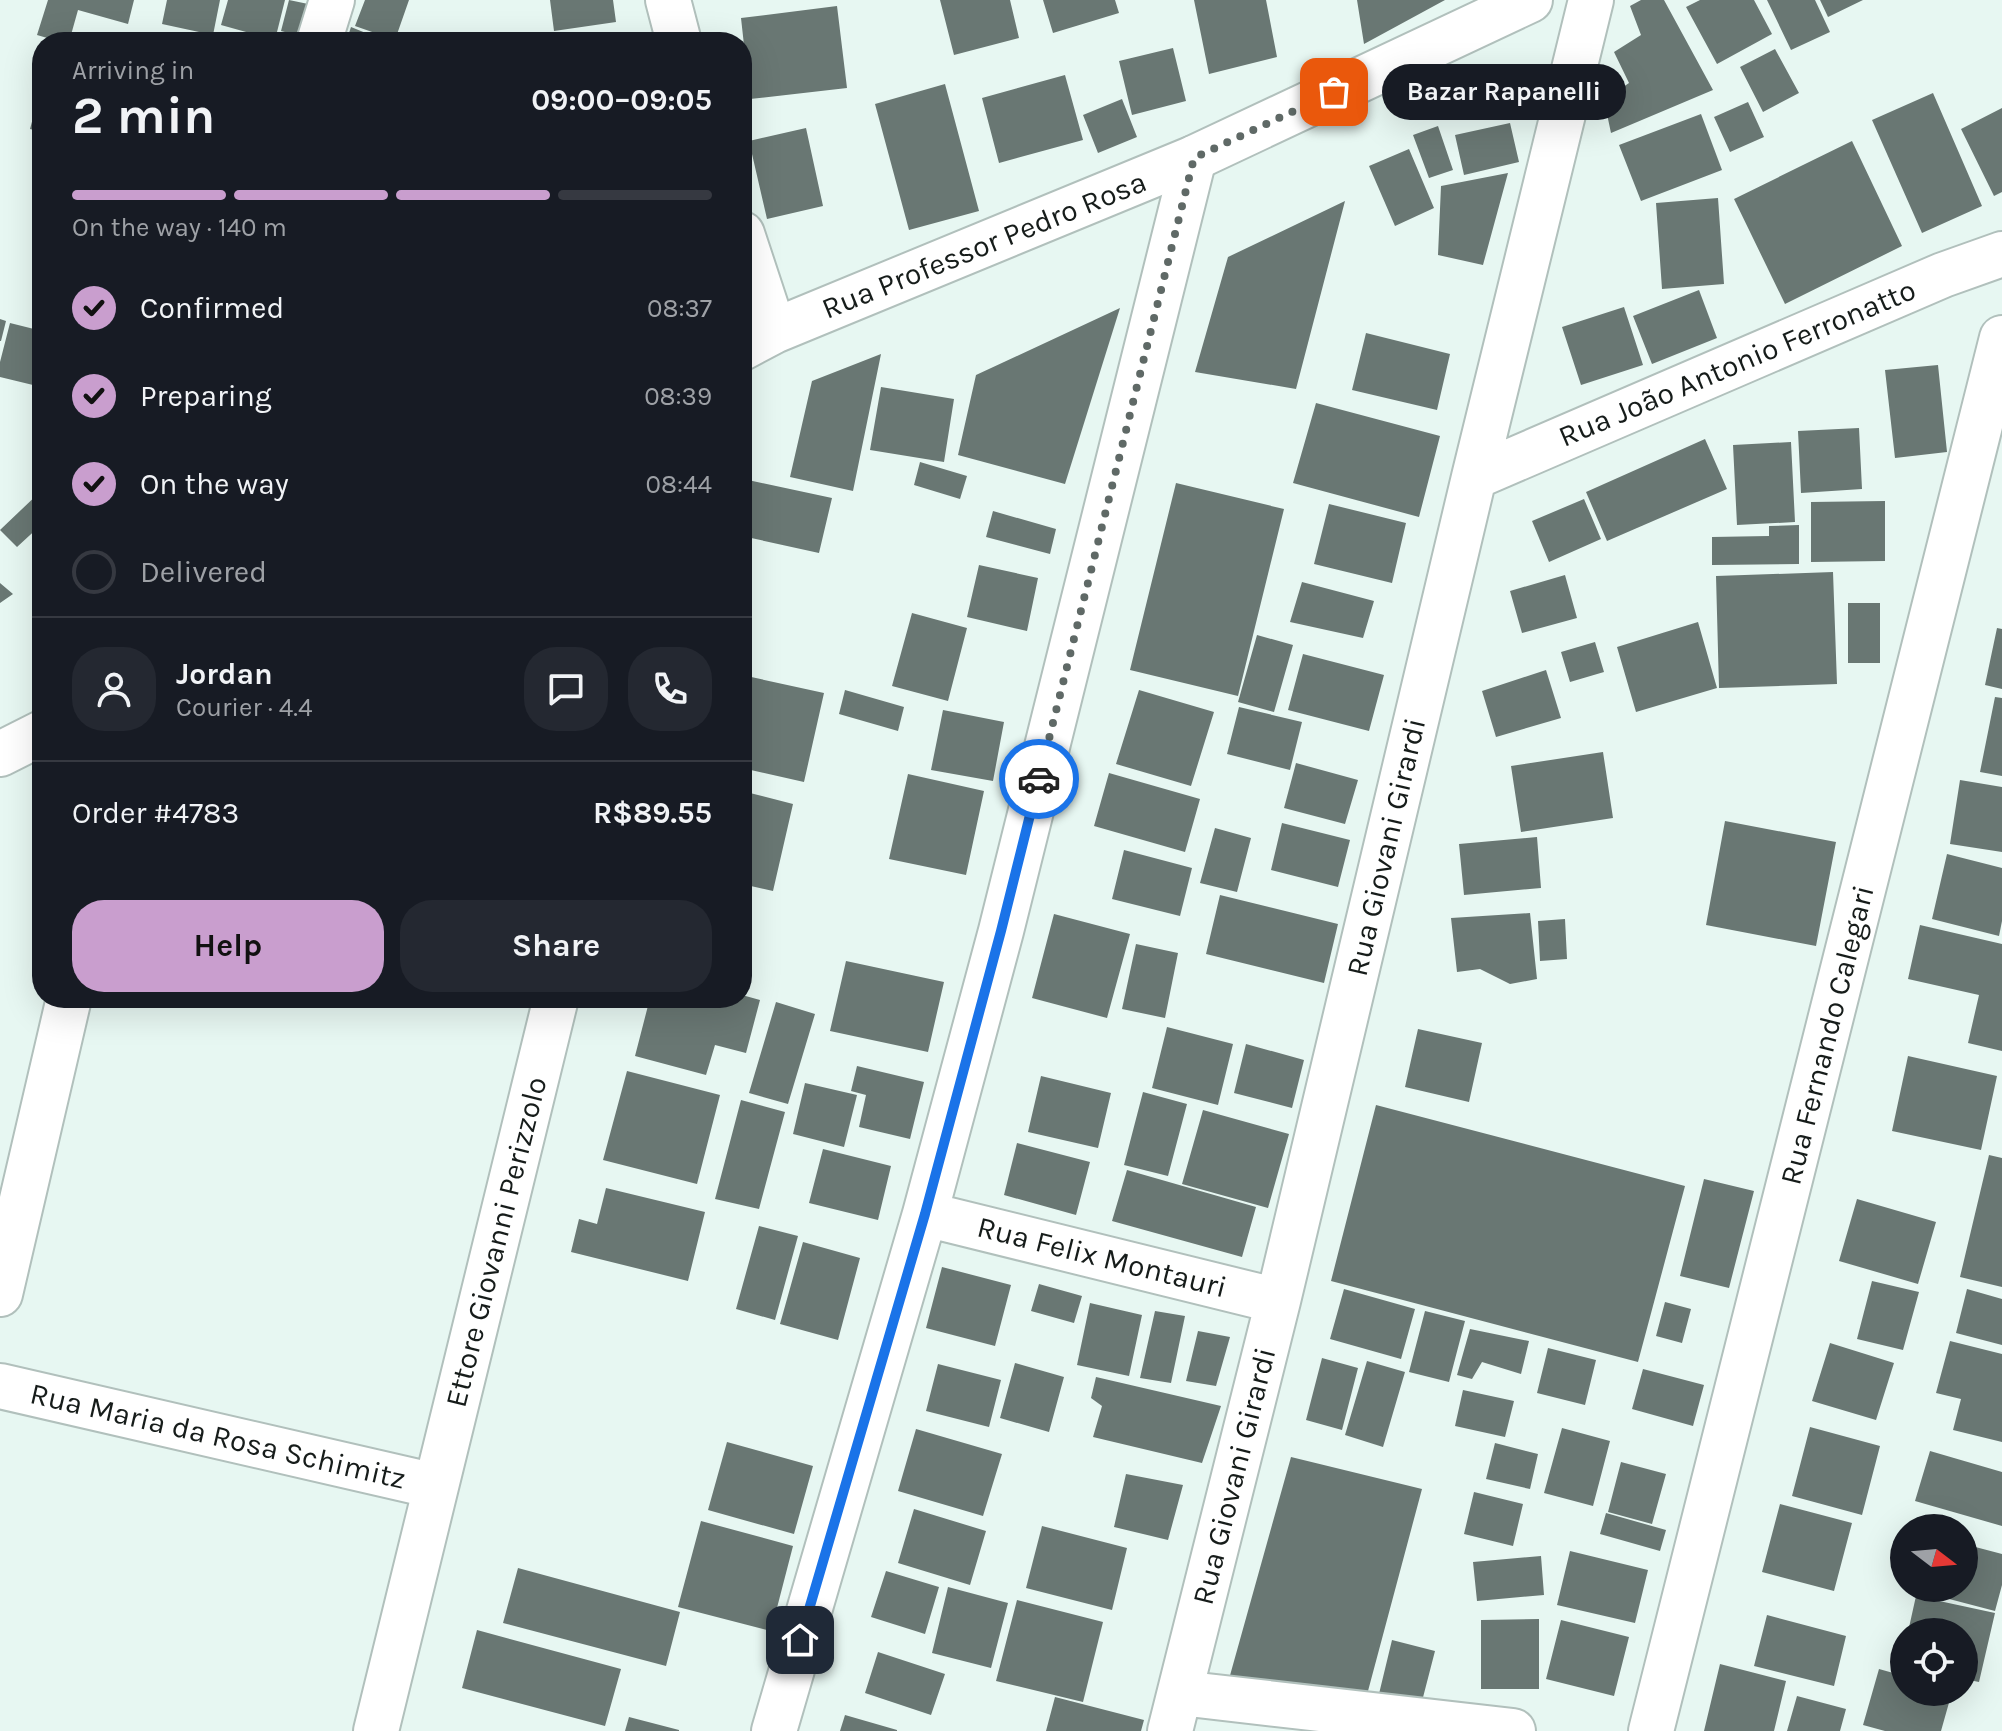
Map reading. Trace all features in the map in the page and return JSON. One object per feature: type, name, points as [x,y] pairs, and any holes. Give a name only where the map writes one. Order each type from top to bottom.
[{"type":"street","points":[[322,32],[332,0]]},
{"type":"street","points":[[668,0],[676,32]]},
{"type":"street","name":"Rua Professor Pedro Rosa","points":[[758,340],[1194,158],[1530,0]]},
{"type":"street","name":"Rua Giovani Girardi","points":[[1175,1712],[1278,1301],[1591,0]]},
{"type":"street","points":[[774,1731],[925,1214],[1001,931],[1194,158]]},
{"type":"street","name":"Rua João Antonio Ferronatto","points":[[1474,477],[1928,281],[2002,254]]},
{"type":"street","points":[[752,300],[758,340]]},
{"type":"street","name":"Rua Fernando Calegari","points":[[1651,1731],[2002,338]]},
{"type":"street","points":[[0,754],[32,738]]},
{"type":"street","points":[[0,1294],[67,1008]]},
{"type":"street","name":"Ettore Giovanni Perizzolo","points":[[376,1731],[554,1008]]},
{"type":"street","name":"Rua Felix Montauri","points":[[925,1214],[1278,1301]]},
{"type":"street","name":"Rua Maria da Rosa Schimitz","points":[[0,1386],[435,1486]]},
{"type":"street","points":[[1175,1712],[1513,1731]]},
{"type":"building","points":[[48,0],[134,0],[128,24],[78,10],[72,32],[38,32]]},
{"type":"building","points":[[167,0],[220,0],[214,32],[162,24]]},
{"type":"building","points":[[228,0],[285,0],[277,32],[246,32],[221,25]]},
{"type":"building","points":[[289,0],[313,5],[305,32],[281,31]]},
{"type":"building","points":[[365,0],[409,0],[398,32],[372,32],[355,26]]},
{"type":"building","points":[[550,0],[613,0],[616,22],[554,31]]},
{"type":"building","points":[[940,0],[1010,0],[1019,38],[954,55]]},
{"type":"building","points":[[1043,0],[1115,0],[1119,13],[1053,33]]},
{"type":"building","points":[[1194,0],[1266,0],[1277,57],[1209,74]]},
{"type":"building","points":[[1357,0],[1445,0],[1364,44]]},
{"type":"building","points":[[1641,0],[1664,0],[1713,90],[1611,133],[1604,100],[1629,83],[1614,52],[1641,35],[1630,6]]},
{"type":"building","points":[[1700,0],[1754,0],[1772,34],[1717,64],[1686,7]]},
{"type":"building","points":[[1767,0],[1815,0],[1830,32],[1791,50]]},
{"type":"building","points":[[1820,0],[1863,0],[1828,17]]},
{"type":"building","points":[[837,6],[847,88],[752,99],[752,32],[743,32],[741,18]]},
{"type":"building","points":[[1173,48],[1186,101],[1132,115],[1119,61]]},
{"type":"building","points":[[1775,49],[1799,93],[1763,112],[1740,67]]},
{"type":"building","points":[[1065,75],[1083,140],[999,163],[982,98]]},
{"type":"building","points":[[945,84],[979,211],[909,230],[875,104]]},
{"type":"building","points":[[1933,93],[1982,206],[1922,233],[1872,120]]},
{"type":"building","points":[[1122,99],[1137,137],[1098,153],[1083,115]]},
{"type":"building","points":[[1748,102],[1764,137],[1730,152],[1714,117]]},
{"type":"building","points":[[2002,108],[2002,192],[1994,196],[1961,129]]},
{"type":"building","points":[[1701,114],[1722,170],[1641,201],[1619,145]]},
{"type":"building","points":[[1510,123],[1519,162],[1464,175],[1455,135]]},
{"type":"building","points":[[1438,126],[1453,170],[1429,178],[1413,135]]},
{"type":"building","points":[[806,128],[823,206],[767,219],[752,154],[752,140]]},
{"type":"building","points":[[1852,141],[1902,246],[1785,304],[1734,199]]},
{"type":"building","points":[[1409,149],[1434,208],[1395,226],[1369,166]]},
{"type":"building","points":[[1508,173],[1483,265],[1438,255],[1441,186]]},
{"type":"building","points":[[1718,198],[1724,284],[1662,289],[1656,203]]},
{"type":"building","points":[[1345,201],[1296,389],[1195,372],[1228,257]]},
{"type":"building","points":[[1699,290],[1717,338],[1652,364],[1633,316]]},
{"type":"building","points":[[1624,307],[1643,365],[1581,385],[1562,327]]},
{"type":"building","points":[[1120,308],[1065,484],[958,455],[976,375]]},
{"type":"building","points":[[0,319],[6,321],[1,341],[0,341]]},
{"type":"building","points":[[10,323],[32,328],[32,385],[0,377],[0,362]]},
{"type":"building","points":[[1366,333],[1450,354],[1437,410],[1352,390]]},
{"type":"building","points":[[881,354],[853,491],[790,477],[812,381]]},
{"type":"building","points":[[1938,365],[1947,452],[1895,458],[1885,370]]},
{"type":"building","points":[[881,387],[954,399],[944,462],[870,450]]},
{"type":"building","points":[[1316,403],[1440,436],[1419,517],[1293,483]]},
{"type":"building","points":[[1859,428],[1862,489],[1801,493],[1798,431]]},
{"type":"building","points":[[1705,439],[1727,489],[1607,541],[1586,492]]},
{"type":"building","points":[[1791,442],[1795,522],[1737,525],[1733,445]]},
{"type":"building","points":[[920,462],[967,476],[960,499],[914,485]]},
{"type":"building","points":[[752,481],[832,498],[819,553],[752,538]]},
{"type":"building","points":[[1176,483],[1284,509],[1238,696],[1130,670]]},
{"type":"building","points":[[1584,499],[1601,539],[1549,562],[1532,521]]},
{"type":"building","points":[[32,500],[32,533],[17,547],[0,530]]},
{"type":"building","points":[[1885,501],[1885,561],[1811,562],[1811,502]]},
{"type":"building","points":[[1329,504],[1406,523],[1392,583],[1314,564]]},
{"type":"building","points":[[993,511],[1056,529],[1050,554],[986,537]]},
{"type":"building","points":[[1799,525],[1799,564],[1712,565],[1712,537],[1769,536],[1769,526]]},
{"type":"building","points":[[979,565],[1038,578],[1027,631],[967,617]]},
{"type":"building","points":[[1833,572],[1837,684],[1719,688],[1716,576]]},
{"type":"building","points":[[1565,575],[1577,618],[1522,633],[1510,591]]},
{"type":"building","points":[[1302,582],[1374,601],[1363,638],[1290,622]]},
{"type":"building","points":[[0,583],[13,594],[0,603]]},
{"type":"building","points":[[1848,603],[1880,603],[1880,663],[1848,663]]},
{"type":"building","points":[[912,613],[967,628],[948,701],[892,686]]},
{"type":"building","points":[[1698,622],[1717,688],[1636,712],[1617,647]]},
{"type":"building","points":[[1997,628],[2002,629],[2002,689],[1985,685]]},
{"type":"building","points":[[1257,635],[1293,645],[1274,712],[1238,702]]},
{"type":"building","points":[[1595,642],[1604,672],[1570,682],[1561,652]]},
{"type":"building","points":[[1303,654],[1384,675],[1369,731],[1288,710]]},
{"type":"building","points":[[1546,670],[1561,718],[1496,737],[1482,691]]},
{"type":"building","points":[[752,677],[824,693],[804,782],[752,770]]},
{"type":"building","points":[[845,690],[904,707],[898,731],[839,714]]},
{"type":"building","points":[[1139,690],[1214,712],[1191,786],[1116,764]]},
{"type":"building","points":[[1995,697],[2002,698],[2002,776],[1980,772]]},
{"type":"building","points":[[1239,707],[1302,722],[1290,770],[1227,754]]},
{"type":"building","points":[[943,710],[1004,722],[993,781],[931,770]]},
{"type":"building","points":[[1603,752],[1613,818],[1521,832],[1511,766]]},
{"type":"building","points":[[1296,763],[1358,780],[1345,824],[1284,808]]},
{"type":"building","points":[[1109,773],[1200,799],[1185,852],[1094,826]]},
{"type":"building","points":[[908,774],[984,791],[966,875],[889,859]]},
{"type":"building","points":[[1960,780],[2002,787],[2002,852],[1950,844]]},
{"type":"building","points":[[752,794],[793,804],[773,891],[752,886]]},
{"type":"building","points":[[1725,821],[1836,842],[1816,946],[1706,925]]},
{"type":"building","points":[[1282,823],[1350,840],[1338,887],[1271,870]]},
{"type":"building","points":[[1215,828],[1251,838],[1237,892],[1200,883]]},
{"type":"building","points":[[1537,837],[1541,888],[1464,895],[1459,844]]},
{"type":"building","points":[[1124,850],[1192,868],[1180,916],[1112,899]]},
{"type":"building","points":[[1947,854],[2002,868],[1999,936],[1932,919]]},
{"type":"building","points":[[1220,895],[1338,924],[1324,983],[1206,954]]},
{"type":"building","points":[[1530,913],[1537,979],[1510,984],[1480,969],[1457,972],[1451,918]]},
{"type":"building","points":[[1054,914],[1130,934],[1107,1018],[1032,998]]},
{"type":"building","points":[[1565,919],[1567,959],[1540,961],[1538,921]]},
{"type":"building","points":[[1920,925],[2002,944],[2002,1051],[1968,1043],[1979,995],[1908,979]]},
{"type":"building","points":[[1136,944],[1178,953],[1165,1018],[1122,1009]]},
{"type":"building","points":[[846,961],[944,982],[928,1052],[830,1031]]},
{"type":"building","points":[[752,998],[760,1000],[746,1053],[715,1045],[706,1075],[635,1056],[647,1008],[752,1008]]},
{"type":"building","points":[[776,1002],[815,1014],[788,1104],[749,1093]]},
{"type":"building","points":[[1167,1027],[1233,1044],[1218,1105],[1152,1088]]},
{"type":"building","points":[[1418,1029],[1482,1043],[1469,1102],[1405,1087]]},
{"type":"building","points":[[1246,1044],[1304,1060],[1292,1108],[1234,1093]]},
{"type":"building","points":[[1908,1056],[1997,1076],[1981,1150],[1892,1131]]},
{"type":"building","points":[[857,1066],[924,1082],[910,1139],[859,1127],[866,1095],[851,1091]]},
{"type":"building","points":[[627,1071],[720,1095],[697,1184],[603,1160]]},
{"type":"building","points":[[1041,1076],[1111,1093],[1098,1148],[1028,1132]]},
{"type":"building","points":[[805,1083],[857,1095],[844,1147],[793,1134]]},
{"type":"building","points":[[1143,1092],[1187,1104],[1168,1176],[1124,1165]]},
{"type":"building","points":[[741,1100],[785,1112],[759,1209],[715,1199]]},
{"type":"building","points":[[1376,1105],[1685,1186],[1638,1362],[1331,1281]]},
{"type":"building","points":[[1203,1110],[1289,1134],[1268,1208],[1182,1184]]},
{"type":"building","points":[[1017,1143],[1090,1162],[1076,1215],[1004,1195]]},
{"type":"building","points":[[823,1149],[891,1166],[878,1220],[809,1203]]},
{"type":"building","points":[[1989,1155],[2002,1158],[2002,1287],[1960,1277]]},
{"type":"building","points":[[1127,1170],[1256,1207],[1242,1257],[1112,1221]]},
{"type":"building","points":[[1704,1179],[1754,1191],[1729,1288],[1680,1276]]},
{"type":"building","points":[[606,1188],[705,1212],[688,1281],[571,1252],[579,1219],[597,1224]]},
{"type":"building","points":[[1857,1199],[1936,1222],[1918,1284],[1839,1261]]},
{"type":"building","points":[[759,1226],[798,1236],[775,1320],[736,1309]]},
{"type":"building","points":[[803,1242],[860,1258],[838,1340],[780,1324]]},
{"type":"building","points":[[942,1267],[1011,1285],[995,1346],[926,1328]]},
{"type":"building","points":[[1872,1281],[1919,1292],[1903,1350],[1857,1339]]},
{"type":"building","points":[[1039,1284],[1082,1296],[1074,1323],[1031,1311]]},
{"type":"building","points":[[1344,1289],[1415,1309],[1401,1359],[1330,1339]]},
{"type":"building","points":[[1967,1289],[2002,1299],[2002,1345],[1956,1333]]},
{"type":"building","points":[[1665,1302],[1691,1309],[1682,1343],[1656,1336]]},
{"type":"building","points":[[1090,1303],[1142,1315],[1129,1376],[1077,1365]]},
{"type":"building","points":[[1155,1311],[1185,1316],[1171,1383],[1140,1378]]},
{"type":"building","points":[[1425,1311],[1465,1321],[1449,1382],[1409,1372]]},
{"type":"building","points":[[1470,1329],[1529,1341],[1521,1374],[1482,1362],[1472,1379],[1457,1375]]},
{"type":"building","points":[[1198,1331],[1230,1337],[1216,1386],[1186,1381]]},
{"type":"building","points":[[1950,1341],[2002,1354],[2002,1442],[1953,1430],[1961,1399],[1936,1393]]},
{"type":"building","points":[[1830,1343],[1894,1363],[1876,1420],[1812,1401]]},
{"type":"building","points":[[1548,1348],[1596,1360],[1585,1405],[1537,1393]]},
{"type":"building","points":[[1322,1358],[1358,1368],[1342,1430],[1306,1420]]},
{"type":"building","points":[[1367,1361],[1405,1372],[1383,1447],[1345,1435]]},
{"type":"building","points":[[1015,1363],[1064,1377],[1049,1432],[1000,1418]]},
{"type":"building","points":[[938,1364],[1001,1380],[989,1427],[926,1411]]},
{"type":"building","points":[[1643,1369],[1704,1385],[1693,1426],[1632,1409]]},
{"type":"building","points":[[1096,1377],[1221,1406],[1202,1463],[1093,1437],[1102,1406],[1091,1398]]},
{"type":"building","points":[[1463,1390],[1514,1401],[1505,1437],[1455,1426]]},
{"type":"building","points":[[1810,1427],[1880,1446],[1862,1515],[1792,1496]]},
{"type":"building","points":[[1562,1428],[1610,1441],[1593,1506],[1544,1493]]},
{"type":"building","points":[[916,1429],[1002,1454],[983,1516],[898,1491]]},
{"type":"building","points":[[727,1442],[813,1466],[794,1534],[708,1510]]},
{"type":"building","points":[[1495,1443],[1538,1454],[1530,1489],[1486,1479]]},
{"type":"building","points":[[1930,1451],[2002,1472],[2002,1526],[1978,1519],[1978,1514],[1960,1514],[1915,1501]]},
{"type":"building","points":[[1291,1457],[1422,1489],[1368,1691],[1229,1679]]},
{"type":"building","points":[[1621,1462],[1666,1474],[1652,1524],[1608,1512]]},
{"type":"building","points":[[1126,1474],[1183,1485],[1168,1540],[1114,1527]]},
{"type":"building","points":[[1474,1492],[1523,1504],[1513,1546],[1464,1534]]},
{"type":"building","points":[[1780,1504],[1852,1523],[1834,1591],[1762,1572]]},
{"type":"building","points":[[914,1509],[986,1531],[970,1585],[898,1563]]},
{"type":"building","points":[[1606,1513],[1666,1530],[1660,1551],[1600,1534]]},
{"type":"building","points":[[701,1521],[793,1546],[771,1631],[678,1607]]},
{"type":"building","points":[[1042,1526],[1127,1548],[1112,1610],[1026,1588]]},
{"type":"building","points":[[1978,1548],[2002,1554],[2002,1585],[1995,1611],[1961,1602],[1978,1602]]},
{"type":"building","points":[[1570,1551],[1648,1570],[1635,1623],[1557,1605]]},
{"type":"building","points":[[1541,1556],[1544,1595],[1477,1601],[1473,1562]]},
{"type":"building","points":[[518,1568],[680,1612],[666,1666],[503,1623]]},
{"type":"building","points":[[886,1571],[939,1587],[925,1634],[871,1617]]},
{"type":"building","points":[[948,1587],[1008,1603],[991,1668],[932,1653]]},
{"type":"building","points":[[1017,1600],[1103,1622],[1083,1702],[996,1681]]},
{"type":"building","points":[[1915,1602],[1944,1602],[1995,1613],[1979,1682],[1978,1618],[1911,1618]]},
{"type":"building","points":[[1767,1615],[1846,1636],[1834,1686],[1754,1666]]},
{"type":"building","points":[[1539,1619],[1539,1689],[1481,1689],[1481,1620]]},
{"type":"building","points":[[1561,1620],[1629,1637],[1614,1696],[1546,1679]]},
{"type":"building","points":[[477,1630],[621,1669],[605,1726],[462,1688]]},
{"type":"building","points":[[1392,1640],[1435,1651],[1420,1709],[1378,1698]]},
{"type":"building","points":[[878,1652],[945,1674],[931,1715],[865,1693]]},
{"type":"building","points":[[1720,1664],[1786,1681],[1774,1731],[1704,1731]]},
{"type":"building","points":[[1879,1669],[1890,1672],[1890,1706],[1948,1706],[1941,1731],[1885,1731],[1863,1725]]},
{"type":"building","points":[[1797,1696],[1846,1709],[1840,1731],[1787,1731]]},
{"type":"building","points":[[1055,1697],[1144,1720],[1141,1731],[1046,1731]]},
{"type":"building","points":[[845,1715],[897,1730],[897,1731],[840,1731]]},
{"type":"building","points":[[629,1717],[679,1730],[679,1731],[625,1731]]},
{"type":"way so far","points":[[1039,779],[1194,158],[1334,92]]},
{"type":"place","name":"Bazar Rapanelli","points":[[1334,92]]},
{"type":"route","points":[[800,1640],[925,1214],[1039,779]]}]
